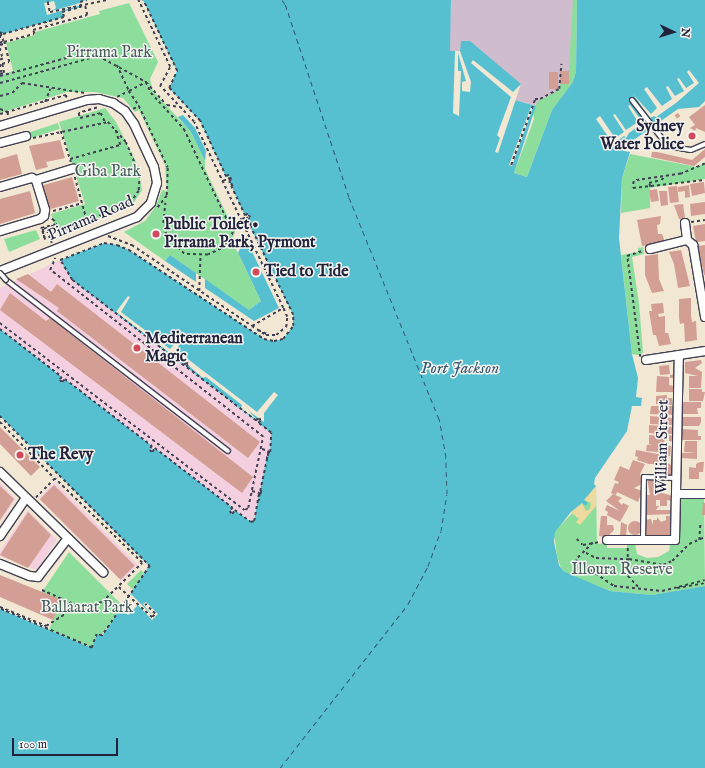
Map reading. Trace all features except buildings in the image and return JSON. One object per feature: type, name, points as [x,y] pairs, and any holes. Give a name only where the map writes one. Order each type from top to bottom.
[{"type":"street","name":"Pirrama Road","points":[[0,126],[90,99],[113,103],[125,111],[134,124],[154,167],[157,183],[151,204],[137,217],[0,272]]},
{"type":"street","points":[[0,143],[26,136]]},
{"type":"street","points":[[0,187],[73,170]]},
{"type":"street","points":[[0,231],[44,215],[34,179]]},
{"type":"street","points":[[685,223],[687,240],[693,245],[705,317]]},
{"type":"street","points":[[650,249],[687,240]]},
{"type":"street","points":[[646,360],[705,351]]},
{"type":"street","name":"William Street","points":[[643,540],[675,540],[679,355]]},
{"type":"street","points":[[0,472],[103,572]]},
{"type":"street","points":[[676,494],[705,494]]},
{"type":"street","points":[[0,536],[26,498]]},
{"type":"street","points":[[0,564],[30,576],[38,577],[68,538]]},
{"type":"street","points":[[607,540],[643,540]]},
{"type":"lane","points":[[632,100],[668,146],[691,150],[705,144]]},
{"type":"lane","points":[[0,272],[6,280],[228,451]]},
{"type":"lane","points":[[643,540],[644,477],[676,478]]},
{"type":"path","points":[[0,33],[3,34],[64,18],[62,12],[81,6],[80,2],[87,0]]},
{"type":"path","points":[[48,2],[50,12],[52,12],[80,4],[85,6],[107,0]]},
{"type":"path","points":[[110,237],[132,245],[256,330],[270,336],[276,336],[286,327],[283,308],[242,219],[194,122],[160,86],[170,67],[138,0]]},
{"type":"path","points":[[0,329],[62,377],[60,380],[62,382],[65,379],[152,446],[150,450],[152,452],[155,448],[233,508],[230,511],[232,514],[235,510],[253,522],[269,452],[271,434],[258,423],[260,420],[258,419],[256,422],[186,367],[188,364],[186,363],[184,366],[72,280],[60,260],[104,243],[117,245],[129,250],[264,339],[279,341],[291,330],[293,315],[230,180],[200,121],[169,88],[177,71],[143,0]]},
{"type":"path","points":[[0,33],[2,43],[0,44],[34,34],[33,30],[87,15],[85,6]]},
{"type":"path","points":[[0,33],[9,62]]},
{"type":"path","points":[[0,48],[3,59],[1,59],[9,62]]},
{"type":"path","points":[[0,74],[92,51],[98,56],[146,82],[167,105],[180,107]]},
{"type":"path","points":[[0,83],[98,56]]},
{"type":"path","points":[[0,74],[4,73],[2,64],[9,62]]},
{"type":"path","points":[[0,64],[2,72],[0,74]]},
{"type":"path","points":[[512,165],[535,99],[540,99],[559,89],[561,64]]},
{"type":"path","points":[[117,65],[129,91],[139,106]]},
{"type":"path","points":[[116,97],[146,82]]},
{"type":"path","points":[[146,82],[151,93],[184,129],[233,232],[221,249],[200,256],[184,254],[169,241],[163,223],[166,201]]},
{"type":"path","points":[[0,96],[12,93],[22,83],[88,94],[81,96]]},
{"type":"path","points":[[45,102],[50,88]]},
{"type":"path","points":[[0,114],[66,95],[67,100],[74,98]]},
{"type":"path","points":[[97,108],[79,114],[80,118],[101,113],[105,122]]},
{"type":"path","points":[[0,109],[8,112]]},
{"type":"path","points":[[8,112],[10,124]]},
{"type":"path","points":[[26,136],[30,139],[61,130],[74,130],[108,122],[126,142],[140,174],[139,191],[130,204],[60,232],[56,224],[44,215]]},
{"type":"path","points":[[70,159],[120,145],[115,128]]},
{"type":"path","points":[[61,130],[87,221]]},
{"type":"path","points":[[705,164],[698,169],[634,181],[634,188],[649,188],[705,180]]},
{"type":"path","points":[[649,188],[649,183],[661,180],[666,176]]},
{"type":"path","points":[[223,181],[229,178],[230,180]]},
{"type":"path","points":[[230,180],[233,187]]},
{"type":"path","points":[[44,215],[82,203]]},
{"type":"path","points":[[242,219],[248,219]]},
{"type":"path","points":[[248,219],[252,226]]},
{"type":"path","points":[[685,223],[705,220]]},
{"type":"path","points":[[52,225],[53,228],[47,230],[43,229],[45,240],[42,228],[52,225],[56,224]]},
{"type":"path","points":[[47,230],[51,242]]},
{"type":"path","points":[[646,360],[640,359],[627,256],[631,253],[650,249]]},
{"type":"path","points":[[199,291],[200,256]]},
{"type":"path","points":[[252,326],[283,308]]},
{"type":"path","points":[[0,422],[55,480]]},
{"type":"path","points":[[261,449],[269,452]]},
{"type":"path","points":[[267,460],[269,452]]},
{"type":"path","points":[[252,491],[260,494]]},
{"type":"path","points":[[259,502],[260,494]]},
{"type":"path","points":[[699,540],[700,524]]},
{"type":"path","points":[[585,553],[596,558],[629,559],[663,565],[672,561],[689,544],[705,537]]},
{"type":"path","points":[[577,539],[583,545],[593,543],[585,553],[576,560],[614,586],[662,591],[705,583]]},
{"type":"path","points":[[628,540],[628,576],[640,589]]},
{"type":"path","points":[[662,591],[705,580]]},
{"type":"path","points":[[118,587],[152,617],[155,614],[145,604]]},
{"type":"path","points":[[42,590],[74,604],[77,608]]},
{"type":"shaded area","points":[[451,0],[577,0],[573,82],[552,110],[515,100],[460,51],[449,51]]},
{"type":"shaded area","points":[[60,260],[72,280],[183,365],[186,363],[188,364],[186,367],[256,421],[258,419],[261,420],[258,423],[271,433],[270,450],[260,491],[262,492],[259,494],[253,522],[235,510],[232,514],[155,449],[152,452],[150,450],[152,446],[65,379],[62,382],[60,380],[62,377],[0,329],[0,288]]},
{"type":"shaded area","points":[[55,482],[138,565],[121,581],[39,498]]},
{"type":"shaded area","points":[[0,483],[16,499],[0,522]]},
{"type":"shaded area","points":[[28,510],[57,540],[36,570],[0,556],[0,551]]},
{"type":"green space","points":[[573,0],[577,0],[576,71],[573,82],[552,110],[527,177],[514,173],[534,119],[533,111],[538,101],[558,91],[560,84],[568,84]]},
{"type":"green space","name":"Pirrama Park","points":[[129,3],[158,62],[150,79],[153,91],[191,132],[205,161],[205,169],[235,232],[232,241],[261,301],[249,310],[170,255],[165,261],[124,232],[145,221],[156,206],[162,190],[167,191],[165,165],[139,110],[135,112],[123,98],[95,92],[67,92],[0,113],[0,75],[13,71],[6,43],[35,35],[35,32],[100,14],[99,11]]},
{"type":"green space","name":"Giba Park","points":[[105,108],[116,122],[137,164],[142,190],[133,204],[58,234],[51,214],[85,204],[59,122]]},
{"type":"green space","points":[[58,123],[60,129],[30,138],[29,133]]},
{"type":"green space","points":[[630,154],[697,167],[705,162],[705,179],[650,188],[650,208],[621,213],[622,178]]},
{"type":"green space","points":[[36,230],[40,239],[9,252],[4,239]]},
{"type":"green space","points":[[643,247],[644,254],[632,257],[639,303],[643,353],[637,355],[632,354],[621,255],[638,252],[638,248]]},
{"type":"green space","name":"Illoura Reserve","points":[[596,486],[597,544],[607,543],[607,548],[627,548],[627,543],[635,543],[637,554],[647,558],[658,557],[669,551],[678,497],[704,497],[705,586],[652,595],[610,591],[562,571],[557,556],[554,532],[582,503],[585,506],[584,500]]},
{"type":"green space","name":"Ballaarat Park","points":[[69,552],[123,606],[92,648],[49,630],[61,600],[42,592]]},
{"type":"green space","points":[[141,570],[144,573],[133,590],[127,584]]},
{"type":"sand","points":[[596,486],[596,506],[580,525],[576,522],[579,519],[571,512],[582,503],[586,511],[590,509],[591,503],[584,500]]},
{"type":"water","points":[[0,0],[87,0],[80,2],[81,7],[62,12],[64,17],[3,34],[0,32]]},
{"type":"water","name":"Port Jackson","points":[[143,0],[451,0],[450,51],[460,51],[461,41],[470,41],[521,84],[515,100],[536,106],[514,173],[527,177],[552,110],[573,82],[576,71],[577,0],[705,0],[705,101],[699,107],[678,109],[625,146],[620,147],[624,151],[630,152],[622,178],[619,238],[632,354],[638,378],[636,397],[642,398],[641,406],[632,406],[627,431],[595,478],[594,484],[596,486],[584,500],[588,503],[585,506],[582,503],[571,512],[555,532],[554,542],[559,565],[563,571],[610,591],[652,595],[705,586],[705,768],[0,768],[0,609],[92,648],[97,634],[102,636],[149,566],[0,416],[0,329],[62,377],[60,380],[62,382],[65,379],[152,446],[150,450],[152,452],[155,448],[233,508],[230,511],[232,513],[235,510],[251,522],[254,521],[259,494],[261,494],[260,491],[268,452],[270,452],[271,433],[258,423],[260,420],[258,419],[256,421],[186,367],[188,364],[186,363],[184,366],[72,280],[60,260],[104,243],[117,245],[129,250],[264,339],[274,341],[283,339],[293,326],[293,315],[247,220],[250,218],[248,215],[245,216],[229,181],[231,179],[229,176],[226,177],[200,121],[169,88],[177,71]]},
{"type":"water","points":[[183,115],[195,128],[206,151],[205,161],[191,132],[178,117]]},
{"type":"water","points":[[245,237],[279,308],[254,321],[205,288],[205,279],[249,310],[261,301],[238,253]]},
{"type":"water","points":[[170,255],[196,273],[196,282],[165,261]]},
{"type":"pier","points":[[54,1],[56,8],[52,11],[80,3],[81,5],[47,15],[44,3]]},
{"type":"pier","points":[[455,51],[460,51],[471,82],[470,92],[462,91],[462,82],[466,81],[458,53],[458,71],[461,71],[459,116],[453,113]]},
{"type":"pier","points":[[473,60],[513,92],[521,84],[498,153],[495,152],[500,138],[497,135],[511,97],[471,63]]},
{"type":"pier","points":[[689,70],[699,83],[676,103],[656,117],[654,116],[650,118],[633,94],[651,114],[657,108],[644,89],[647,87],[662,106],[672,99],[666,87],[668,86],[675,96],[684,91],[677,79],[679,78],[686,88],[694,83],[687,72]]},
{"type":"pier","points":[[532,104],[532,110],[512,166],[509,165]]},
{"type":"pier","points":[[630,105],[643,123],[629,133],[626,138],[624,136],[617,141],[619,145],[616,148],[596,119],[600,116],[615,138],[624,132],[613,115],[615,114],[626,130],[638,122],[628,106]]},
{"type":"pier","points":[[128,296],[130,297],[121,312],[170,349],[184,333],[186,334],[176,350],[257,412],[274,392],[278,395],[264,413],[264,422],[249,411],[257,420],[246,412],[241,408],[242,405],[206,377],[203,378],[174,353],[171,354],[116,312]]},
{"type":"pier","points":[[131,594],[152,615],[143,604],[146,602],[158,614],[152,620],[138,605],[128,615],[121,608]]},
{"type":"ferry route","points":[[282,0],[285,4]]},
{"type":"ferry route","points":[[280,768],[408,604],[428,566],[441,531],[447,494],[446,457],[439,419],[349,197],[284,0]]},
{"type":"place","name":"Sydney Water Police","points":[[692,136]]},
{"type":"place","name":"Public Toilet • Pirrama Park, Pyrmont","points":[[156,234]]},
{"type":"place","name":"Tied to Tide","points":[[256,272]]},
{"type":"place","name":"Mediterranean Magic","points":[[137,348]]},
{"type":"place","name":"The Revy","points":[[20,455]]}]
